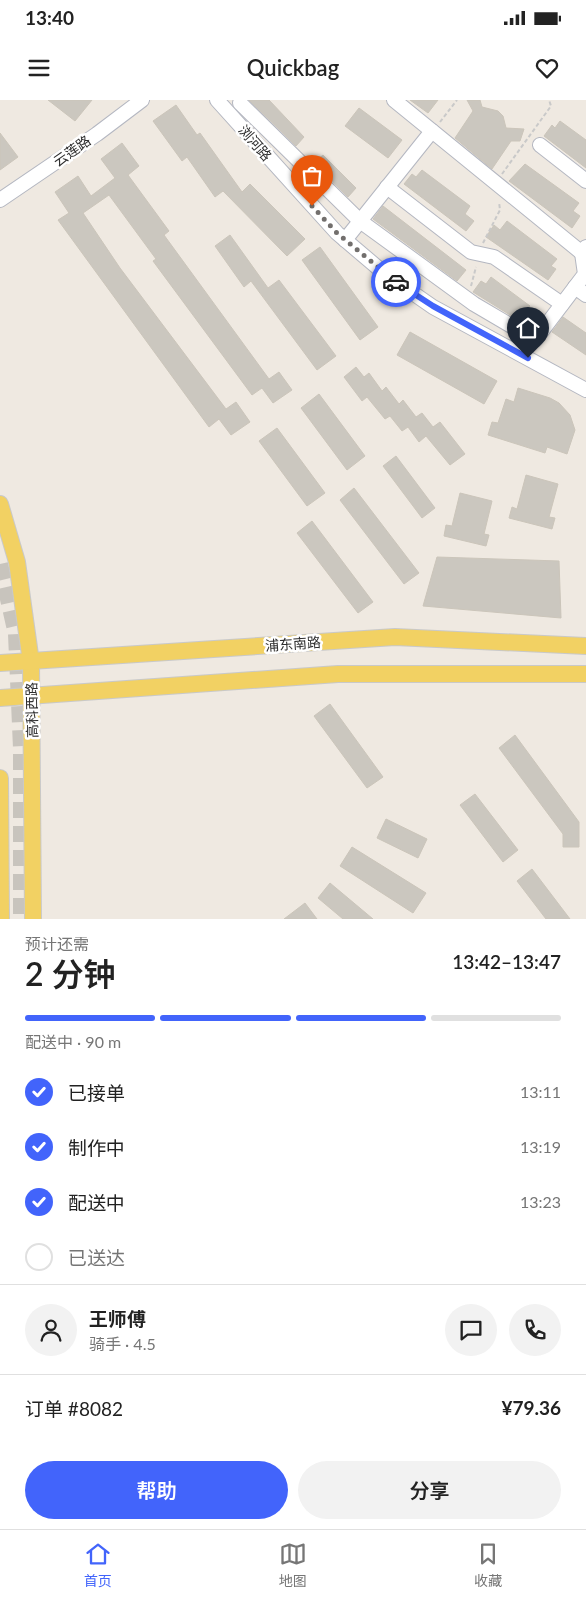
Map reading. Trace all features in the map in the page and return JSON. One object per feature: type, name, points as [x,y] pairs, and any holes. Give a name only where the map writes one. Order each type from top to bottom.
[{"type":"main road","name":"高科西路","points":[[0,504],[16,562],[30,662],[32,696],[33,919]]},
{"type":"main road","name":"浦东南路","points":[[0,663],[395,637],[586,646]]},
{"type":"main road","points":[[0,698],[338,674],[586,674]]},
{"type":"main road","points":[[0,778],[1,919]]},
{"type":"main road","points":[[1,833],[5,919]]},
{"type":"street","name":"云莲路","points":[[0,200],[90,139],[142,100]]},
{"type":"street","name":"浏河路","points":[[217,100],[287,180],[345,240],[384,273],[433,306],[586,390]]},
{"type":"street","points":[[240,103],[360,221],[474,304],[535,340],[562,304],[580,291],[585,274],[584,250],[496,183],[394,100]]},
{"type":"street","points":[[345,240],[432,131]]},
{"type":"street","points":[[540,145],[586,181]]},
{"type":"street","points":[[387,187],[470,252],[494,257],[562,304]]},
{"type":"path","points":[[432,131],[457,100]]},
{"type":"path","points":[[496,183],[551,106],[549,100]]},
{"type":"building","points":[[48,100],[92,100],[75,121]]},
{"type":"building","points":[[249,100],[269,100],[304,137],[296,146]]},
{"type":"building","points":[[410,100],[438,100],[428,113]]},
{"type":"building","points":[[467,100],[480,100],[482,107],[498,111],[503,116],[506,128],[524,129],[520,141],[511,141],[492,169],[455,138],[473,111]]},
{"type":"building","points":[[176,105],[197,135],[200,133],[242,192],[250,184],[305,239],[287,256],[223,191],[215,197],[187,157],[182,161],[153,121]]},
{"type":"building","points":[[359,108],[402,140],[388,158],[345,126]]},
{"type":"building","points":[[560,121],[586,140],[586,168],[544,136],[552,125],[555,128]]},
{"type":"building","points":[[0,133],[18,157],[0,170]]},
{"type":"building","points":[[122,143],[139,166],[128,175],[169,231],[164,235],[269,379],[279,372],[292,390],[273,403],[262,388],[252,395],[153,261],[156,259],[109,195],[83,213],[120,268],[226,409],[236,402],[250,422],[231,435],[219,419],[209,427],[58,220],[69,213],[55,192],[78,176],[91,196],[115,178],[101,159]]},
{"type":"building","points":[[323,155],[356,188],[348,197],[308,158],[310,156],[316,161]]},
{"type":"building","points":[[525,164],[579,203],[573,211],[580,216],[572,228],[509,181]]},
{"type":"building","points":[[422,170],[470,206],[465,214],[474,221],[466,231],[404,184],[412,174],[416,177]]},
{"type":"building","points":[[383,206],[466,270],[457,281],[373,219]]},
{"type":"building","points":[[507,221],[557,259],[551,266],[556,269],[548,280],[486,237],[494,225],[500,230]]},
{"type":"building","points":[[230,235],[268,288],[279,280],[336,356],[317,370],[251,281],[244,287],[215,246]]},
{"type":"building","points":[[320,247],[378,327],[360,340],[302,260]]},
{"type":"building","points":[[491,277],[530,306],[525,314],[528,316],[523,323],[473,292],[481,281],[486,284]]},
{"type":"building","points":[[563,317],[586,333],[586,355],[552,332]]},
{"type":"building","points":[[410,332],[497,381],[484,404],[397,355]]},
{"type":"building","points":[[356,367],[364,377],[369,373],[382,391],[386,387],[399,404],[403,400],[416,417],[422,413],[433,427],[440,422],[465,454],[450,465],[426,436],[419,442],[408,427],[402,431],[390,416],[385,419],[367,397],[362,401],[344,377]]},
{"type":"building","points":[[518,388],[550,398],[559,403],[570,415],[575,430],[567,454],[547,447],[545,453],[488,435],[492,422],[498,423],[506,399],[514,402]]},
{"type":"building","points":[[319,394],[365,456],[347,470],[301,408]]},
{"type":"building","points":[[277,428],[325,493],[307,506],[259,441]]},
{"type":"building","points":[[396,456],[435,508],[422,518],[383,466]]},
{"type":"building","points":[[526,475],[558,484],[549,517],[555,518],[552,529],[509,518],[512,507],[517,509]]},
{"type":"building","points":[[354,488],[419,573],[404,584],[340,500]]},
{"type":"building","points":[[460,493],[492,501],[484,534],[489,535],[486,546],[444,536],[446,525],[452,526]]},
{"type":"building","points":[[312,521],[373,602],[358,613],[297,533]]},
{"type":"building","points":[[437,557],[559,561],[561,618],[423,606]]},
{"type":"building","points":[[330,704],[383,777],[367,788],[314,716]]},
{"type":"building","points":[[515,735],[579,822],[579,847],[563,847],[563,834],[499,748]]},
{"type":"building","points":[[475,794],[518,850],[503,862],[460,805]]},
{"type":"building","points":[[386,819],[427,839],[418,858],[377,838]]},
{"type":"building","points":[[352,847],[426,893],[413,913],[340,866]]},
{"type":"building","points":[[532,869],[570,919],[546,919],[517,881]]},
{"type":"building","points":[[330,883],[373,919],[343,919],[318,898]]},
{"type":"building","points":[[305,903],[317,919],[284,919]]},
{"type":"tunnel","points":[[0,564],[16,634],[21,748],[21,919]]},
{"type":"way so far","points":[[312,206],[337,233],[396,282]]},
{"type":"route","points":[[396,282],[433,306],[528,358]]}]
